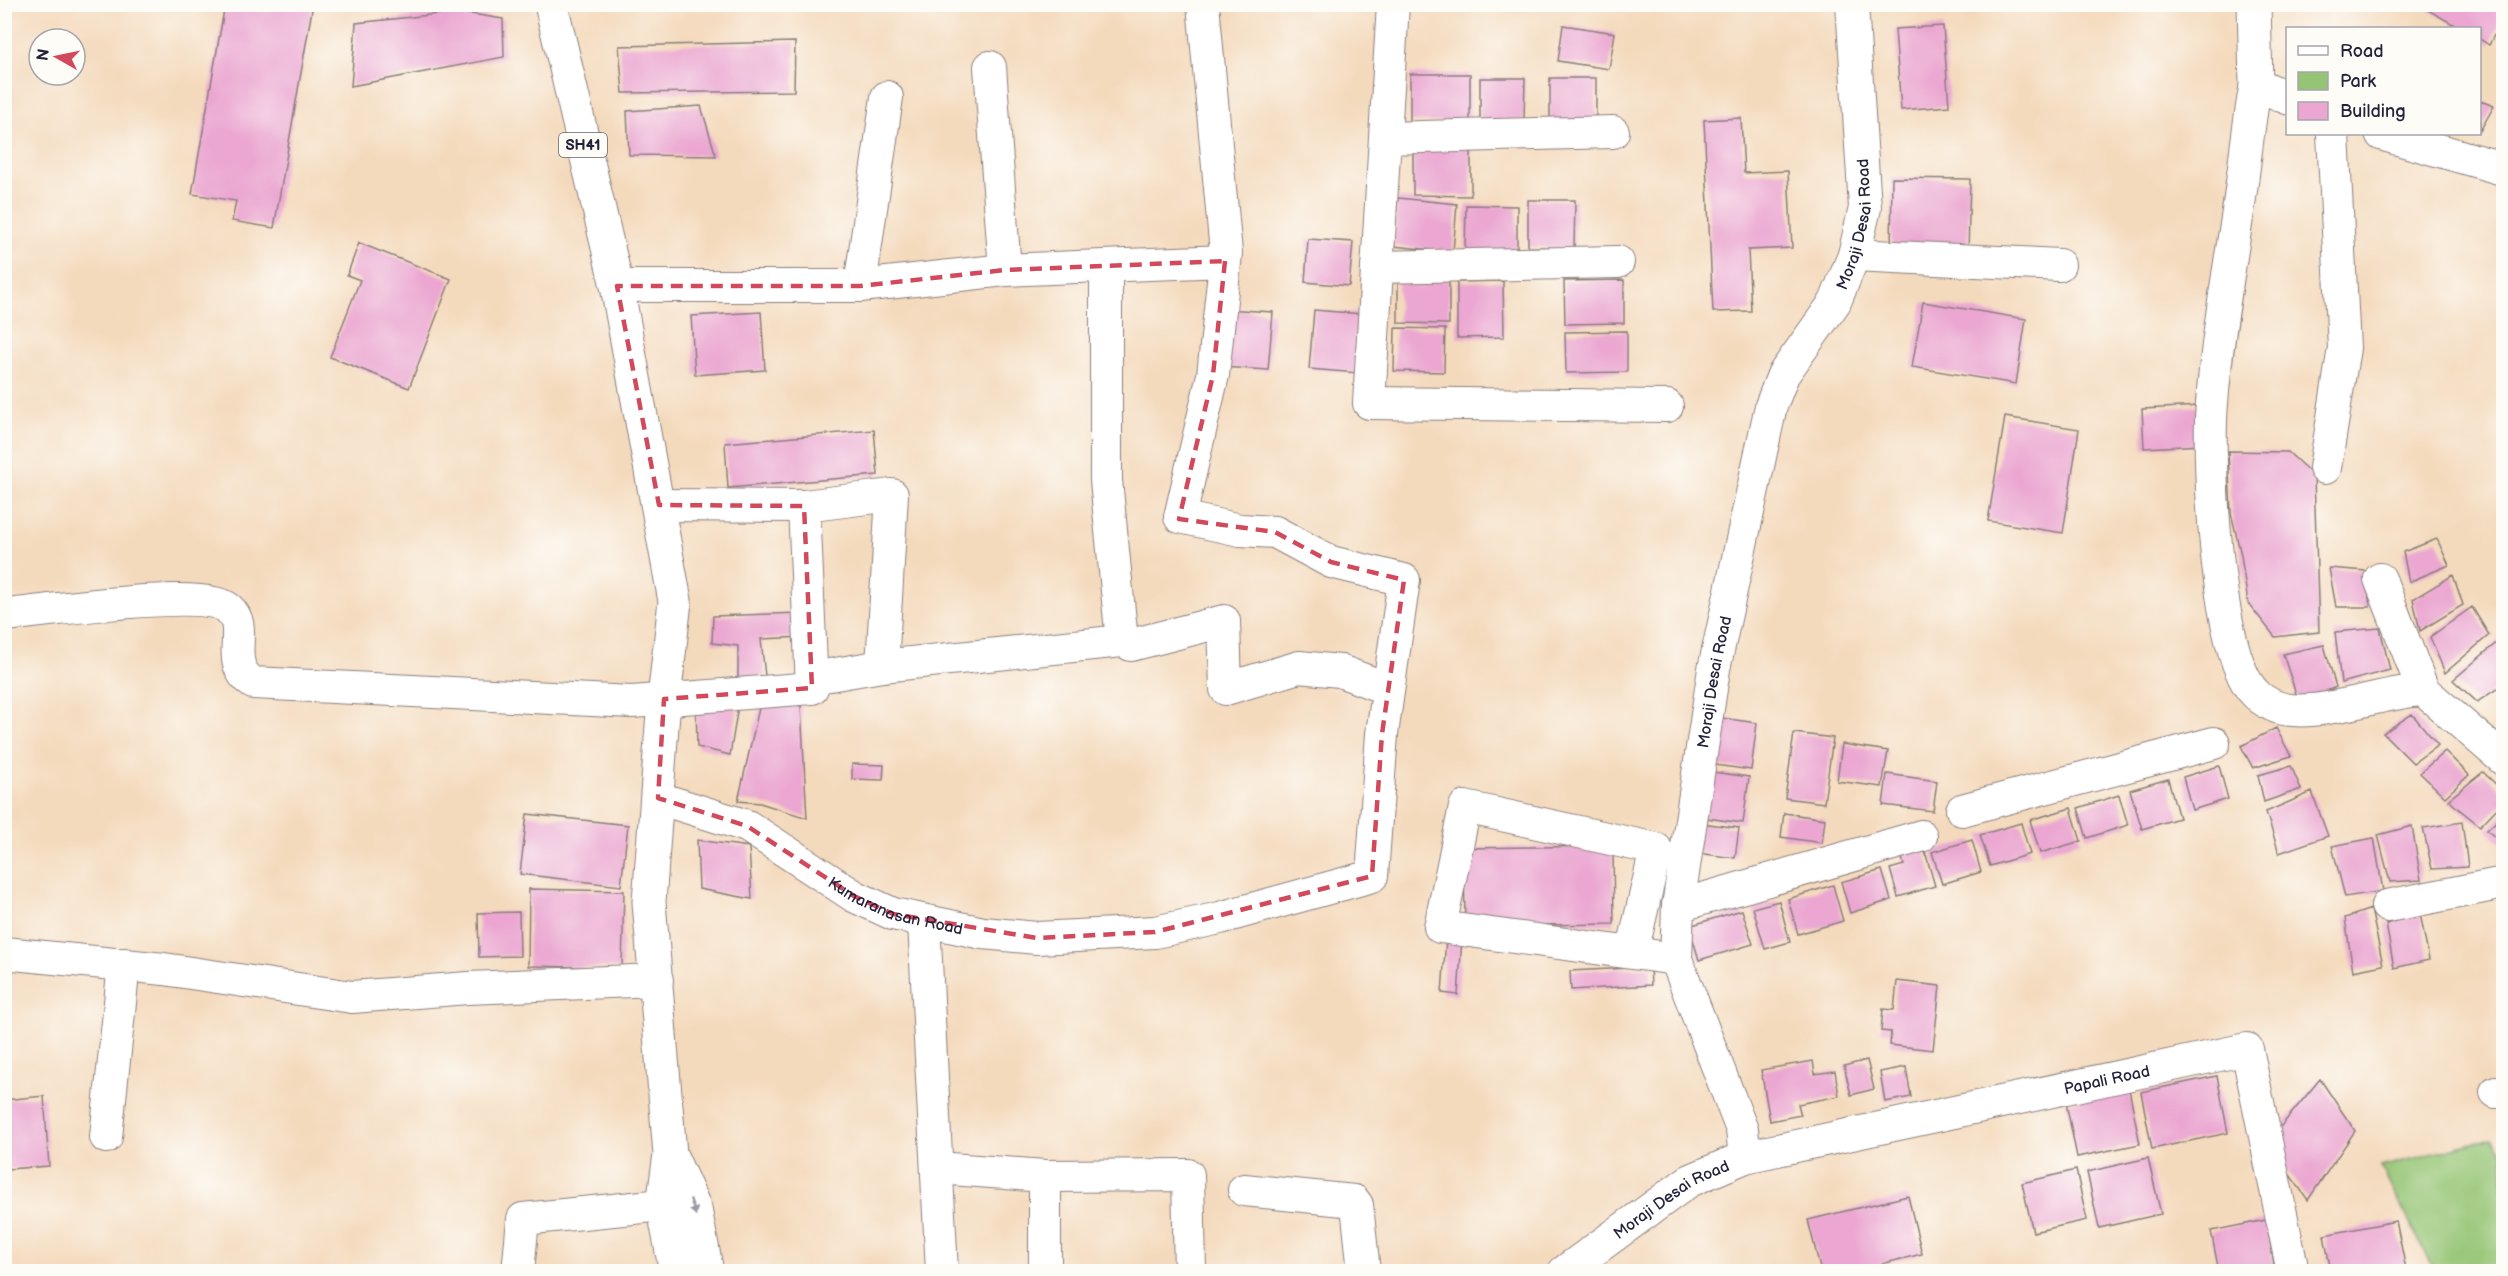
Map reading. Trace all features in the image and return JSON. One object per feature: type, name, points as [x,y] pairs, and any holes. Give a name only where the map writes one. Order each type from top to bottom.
[{"type":"main road","name":"SH41","points":[[551,4],[616,286]]},
{"type":"main road","points":[[2254,4],[2256,84],[2286,97]]},
{"type":"main road","points":[[2385,135],[2504,169]]},
{"type":"main road","points":[[616,286],[675,601],[664,699],[649,902],[670,1154],[663,1205],[676,1272]]},
{"type":"main road","points":[[670,1154],[695,1209],[707,1272]]},
{"type":"street","points":[[1131,645],[1224,621],[1226,689],[1299,667],[1340,671],[1388,688],[1404,586],[1402,579],[1331,562],[1275,531],[1240,530],[1180,518],[1214,375],[1225,261],[1222,200],[1203,4]]},
{"type":"street","points":[[1393,4],[1369,403],[1667,406]]},
{"type":"street","name":"Moraji Desai Road","points":[[1564,1272],[1689,1181],[1745,1157],[1742,1130],[1676,959],[1678,906],[1714,669],[1771,406],[1784,375],[1835,302],[1854,255],[1865,208],[1852,4]]},
{"type":"street","points":[[990,67],[1005,270]]},
{"type":"street","points":[[2256,84],[2246,131],[2242,185],[2211,405],[2212,500],[2221,594],[2239,667],[2253,691],[2273,706],[2305,711],[2401,691],[2424,690]]},
{"type":"street","points":[[860,286],[887,97]]},
{"type":"street","points":[[1385,138],[1613,132]]},
{"type":"street","points":[[2325,468],[2344,348],[2333,135]]},
{"type":"street","points":[[1854,255],[2060,265]]},
{"type":"street","points":[[616,286],[860,286],[1005,270],[1225,261]]},
{"type":"street","points":[[1377,267],[1618,261]]},
{"type":"street","points":[[812,678],[882,666],[1122,641],[1106,480],[1106,266]]},
{"type":"street","points":[[659,506],[804,506],[892,495],[882,666]]},
{"type":"street","points":[[4,615],[156,600],[210,602],[229,609],[237,624],[237,663],[242,676],[253,683],[632,702],[812,688],[804,506]]},
{"type":"street","points":[[2380,579],[2424,690],[2504,760]]},
{"type":"street","name":"Kumaranasan Road","points":[[658,798],[747,826],[854,896],[892,914],[983,933],[1036,938],[1155,932],[1221,918],[1372,876],[1377,786],[1388,688]]},
{"type":"street","points":[[1962,810],[2214,743]]},
{"type":"street","points":[[1632,953],[1656,849],[1465,807],[1440,927],[1676,959]]},
{"type":"street","points":[[1678,906],[1921,836]]},
{"type":"street","points":[[2387,906],[2504,883]]},
{"type":"street","points":[[924,922],[942,1272]]},
{"type":"street","points":[[4,953],[124,964],[352,997],[468,988],[657,980]]},
{"type":"street","points":[[106,1137],[124,964]]},
{"type":"street","name":"Papali Road","points":[[1745,1157],[2247,1049],[2293,1272]]},
{"type":"street","points":[[937,1168],[1045,1176],[1188,1176],[1190,1272]]},
{"type":"street","points":[[1045,1176],[1045,1272]]},
{"type":"street","points":[[1244,1190],[1354,1201],[1358,1205],[1364,1272]]},
{"type":"street","points":[[519,1272],[523,1219],[663,1205]]},
{"type":"highlighted area","points":[[1225,261],[1213,375],[1179,519],[1275,532],[1331,562],[1404,580],[1382,734],[1372,876],[1155,932],[1037,938],[893,914],[854,896],[747,826],[658,798],[664,699],[812,688],[804,506],[659,505],[617,286],[860,286],[1005,270]]},
{"type":"green space","points":[[2492,1138],[2503,1153],[2503,1271],[2435,1271],[2381,1167]]},
{"type":"building","points":[[225,4],[313,4],[274,228],[232,221],[236,201],[192,194]]},
{"type":"building","points":[[2428,4],[2504,4],[2504,16],[2489,45],[2481,40],[2481,27],[2458,27],[2426,9]]},
{"type":"building","points":[[458,12],[503,19],[504,57],[351,86],[356,23]]},
{"type":"building","points":[[1563,25],[1615,33],[1609,69],[1558,61]]},
{"type":"building","points":[[1943,26],[1949,106],[1901,110],[1895,29]]},
{"type":"building","points":[[795,42],[794,91],[623,93],[619,46]]},
{"type":"building","points":[[1410,74],[1470,74],[1470,122],[1410,122]]},
{"type":"building","points":[[1480,78],[1525,78],[1524,121],[1480,121]]},
{"type":"building","points":[[1550,78],[1596,78],[1596,124],[1550,123]]},
{"type":"building","points":[[2481,101],[2494,106],[2481,129]]},
{"type":"building","points":[[701,106],[716,156],[629,155],[627,111]]},
{"type":"building","points":[[1741,118],[1744,173],[1788,171],[1792,248],[1748,250],[1751,311],[1713,312],[1704,120]]},
{"type":"building","points":[[1413,145],[1471,146],[1471,196],[1413,195]]},
{"type":"building","points":[[1892,178],[1970,179],[1968,253],[1891,251]]},
{"type":"building","points":[[1398,198],[1457,204],[1453,252],[1393,246]]},
{"type":"building","points":[[1528,200],[1575,200],[1574,248],[1528,247]]},
{"type":"building","points":[[1466,205],[1517,206],[1517,252],[1465,252]]},
{"type":"building","points":[[1308,239],[1353,242],[1349,286],[1305,282]]},
{"type":"building","points":[[359,243],[451,279],[409,388],[330,357],[360,280],[347,275]]},
{"type":"building","points":[[1398,278],[1449,279],[1449,324],[1398,323]]},
{"type":"building","points":[[1624,280],[1624,323],[1565,324],[1564,281]]},
{"type":"building","points":[[1503,281],[1504,337],[1457,338],[1457,282]]},
{"type":"building","points":[[1923,302],[2026,319],[2016,384],[1912,367]]},
{"type":"building","points":[[1225,309],[1273,312],[1268,370],[1221,367]]},
{"type":"building","points":[[1314,310],[1362,314],[1358,373],[1309,369]]},
{"type":"building","points":[[761,312],[765,370],[695,375],[691,316]]},
{"type":"building","points":[[1395,328],[1445,329],[1444,372],[1394,371]]},
{"type":"building","points":[[1627,331],[1627,372],[1566,373],[1565,332]]},
{"type":"building","points":[[2201,406],[2203,445],[2144,448],[2142,409]]},
{"type":"building","points":[[2005,417],[2079,429],[2063,533],[1988,521]]},
{"type":"building","points":[[874,430],[878,475],[728,488],[725,443]]},
{"type":"building","points":[[2228,451],[2288,452],[2314,476],[2319,632],[2275,637],[2248,603],[2241,555],[2231,513]]},
{"type":"building","points":[[2437,539],[2449,565],[2409,582],[2403,552]]},
{"type":"building","points":[[2329,568],[2366,571],[2370,607],[2336,607]]},
{"type":"building","points":[[2453,575],[2463,605],[2420,631],[2413,599]]},
{"type":"building","points":[[2472,607],[2489,635],[2445,673],[2430,637]]},
{"type":"building","points":[[802,613],[804,637],[761,639],[765,676],[738,678],[738,646],[712,643],[713,616]]},
{"type":"building","points":[[2380,628],[2390,670],[2341,683],[2335,632]]},
{"type":"building","points":[[2501,639],[2504,642],[2504,684],[2477,702],[2453,680]]},
{"type":"building","points":[[2324,645],[2336,687],[2299,703],[2283,654]]},
{"type":"building","points":[[740,694],[730,755],[697,747],[696,701]]},
{"type":"building","points":[[780,701],[801,706],[807,818],[760,803],[738,801],[759,708]]},
{"type":"building","points":[[2412,714],[2438,745],[2413,763],[2383,733]]},
{"type":"building","points":[[1714,717],[1757,723],[1751,770],[1708,764]]},
{"type":"building","points":[[2276,728],[2291,756],[2253,768],[2241,746]]},
{"type":"building","points":[[1794,733],[1833,738],[1824,803],[1785,798]]},
{"type":"building","points":[[1842,744],[1888,751],[1882,787],[1837,781]]},
{"type":"building","points":[[2445,751],[2469,775],[2445,797],[2420,773]]},
{"type":"building","points":[[852,764],[884,765],[883,780],[852,779]]},
{"type":"building","points":[[2219,766],[2228,799],[2192,810],[2183,777]]},
{"type":"building","points":[[2291,766],[2301,789],[2264,802],[2258,775]]},
{"type":"building","points":[[1705,771],[1749,777],[1743,823],[1699,817]]},
{"type":"building","points":[[2483,772],[2504,792],[2504,801],[2480,826],[2448,800]]},
{"type":"building","points":[[1887,774],[1937,781],[1933,811],[1883,805]]},
{"type":"building","points":[[2168,779],[2179,818],[2142,829],[2130,790]]},
{"type":"building","points":[[2312,792],[2328,836],[2279,853],[2266,812]]},
{"type":"building","points":[[2119,795],[2128,825],[2087,838],[2078,808]]},
{"type":"building","points":[[2071,808],[2081,841],[2040,853],[2030,820]]},
{"type":"building","points":[[1784,813],[1825,819],[1822,843],[1781,837]]},
{"type":"building","points":[[527,814],[628,825],[621,886],[520,874]]},
{"type":"building","points":[[2504,814],[2504,846],[2487,830]]},
{"type":"building","points":[[1693,822],[1739,828],[1735,858],[1689,852]]},
{"type":"building","points":[[2462,822],[2468,867],[2432,869],[2423,828]]},
{"type":"building","points":[[2021,823],[2030,854],[1990,866],[1980,835]]},
{"type":"building","points":[[2412,826],[2421,880],[2390,882],[2378,835]]},
{"type":"building","points":[[2374,838],[2383,891],[2345,897],[2332,846]]},
{"type":"building","points":[[697,840],[749,847],[752,899],[699,889]]},
{"type":"building","points":[[1972,840],[1981,872],[1942,884],[1932,852]]},
{"type":"building","points":[[1613,846],[1614,924],[1465,926],[1464,848]]},
{"type":"building","points":[[1924,848],[1935,886],[1898,897],[1890,869],[1904,865],[1901,855]]},
{"type":"building","points":[[1882,870],[1891,900],[1850,913],[1841,882]]},
{"type":"building","points":[[1833,885],[1843,921],[1798,934],[1788,899]]},
{"type":"building","points":[[529,889],[624,891],[622,968],[528,966]]},
{"type":"building","points":[[1779,901],[1790,942],[1765,949],[1753,908]]},
{"type":"building","points":[[2371,909],[2383,965],[2353,971],[2345,918]]},
{"type":"building","points":[[1742,910],[1753,944],[1699,960],[1689,926]]},
{"type":"building","points":[[519,912],[520,956],[479,957],[478,913]]},
{"type":"building","points":[[2420,913],[2429,960],[2394,968],[2386,924]]},
{"type":"building","points":[[1446,938],[1462,939],[1458,995],[1442,993]]},
{"type":"building","points":[[1650,967],[1651,985],[1571,990],[1570,971]]},
{"type":"building","points":[[1897,981],[1940,986],[1933,1050],[1890,1045],[1891,1032],[1881,1031],[1883,1009],[1894,1010]]},
{"type":"building","points":[[1867,1060],[1874,1089],[1851,1095],[1844,1066]]},
{"type":"building","points":[[1813,1061],[1815,1074],[1835,1071],[1839,1096],[1798,1104],[1801,1115],[1770,1121],[1761,1070]]},
{"type":"building","points":[[1906,1067],[1911,1097],[1885,1102],[1880,1072]]},
{"type":"building","points":[[2217,1076],[2228,1133],[2152,1149],[2141,1092]]},
{"type":"building","points":[[2320,1079],[2355,1131],[2308,1200],[2267,1143]]},
{"type":"building","points":[[2129,1089],[2140,1144],[2077,1157],[2066,1103]]},
{"type":"building","points":[[44,1096],[49,1166],[8,1169],[4,1177],[4,1100]]},
{"type":"building","points":[[2148,1158],[2161,1214],[2099,1228],[2087,1172]]},
{"type":"building","points":[[2076,1170],[2087,1220],[2033,1232],[2022,1183]]},
{"type":"building","points":[[1908,1196],[1922,1254],[1849,1272],[1821,1272],[1808,1220]]},
{"type":"building","points":[[2266,1220],[2275,1269],[2219,1272],[2211,1231]]},
{"type":"building","points":[[2396,1221],[2406,1269],[2331,1272],[2324,1235]]}]
